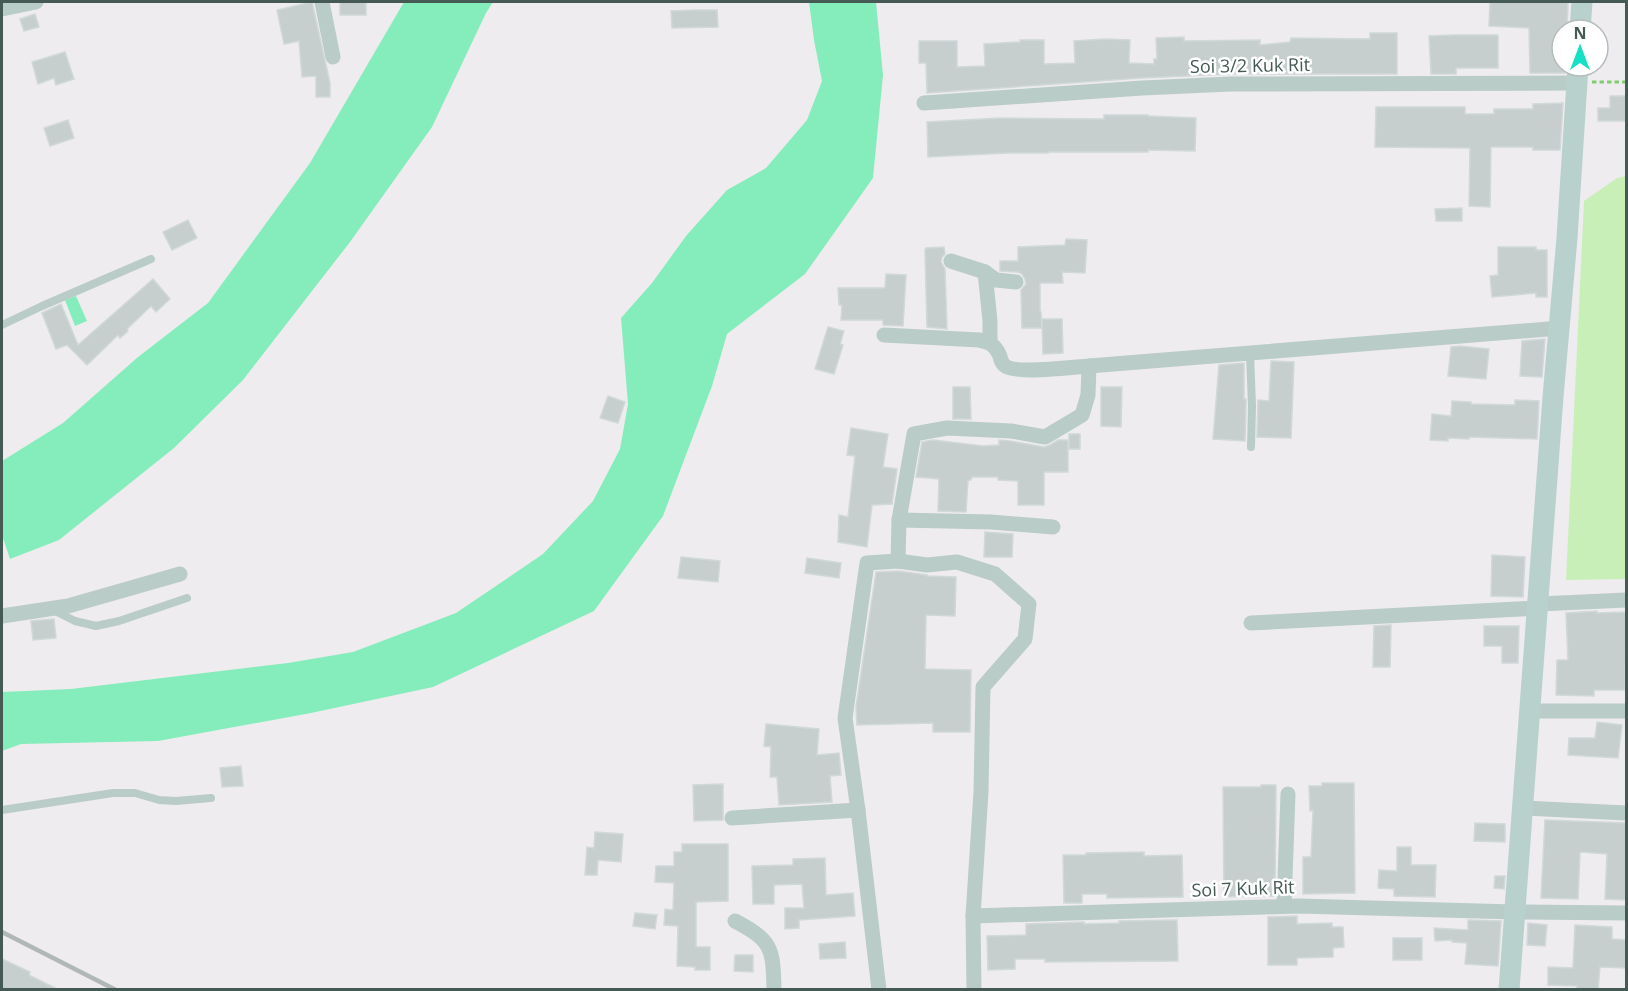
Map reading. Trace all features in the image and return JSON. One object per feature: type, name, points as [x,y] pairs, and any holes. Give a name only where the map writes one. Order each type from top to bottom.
[{"type":"street","points":[[2,9],[36,2]]},
{"type":"street","points":[[322,2],[333,57]]},
{"type":"street","points":[[1581,18],[1582,2]]},
{"type":"street","name":"Soi 3/2 Kuk Rit","points":[[924,104],[1142,88],[1550,75]]},
{"type":"street","points":[[1509,990],[1560,328],[1577,78]]},
{"type":"street","points":[[951,261],[985,272],[996,280],[1016,282]]},
{"type":"street","points":[[985,272],[990,342]]},
{"type":"street","points":[[884,334],[990,342],[1004,365],[1010,368],[1030,370],[1560,328]]},
{"type":"street","points":[[898,561],[899,520],[914,434],[947,428],[1011,431],[1045,436],[1082,415],[1088,395],[1089,366]]},
{"type":"street","points":[[899,520],[1053,526]]},
{"type":"street","points":[[879,990],[845,718],[867,563],[898,561],[927,565],[957,561],[995,574],[1029,604],[1024,639],[982,687],[981,792],[973,916],[974,990]]},
{"type":"street","points":[[2,616],[68,606],[180,574]]},
{"type":"street","points":[[1251,623],[1626,600]]},
{"type":"street","points":[[1530,711],[1626,711]]},
{"type":"street","points":[[1284,906],[1288,794]]},
{"type":"street","points":[[1523,808],[1626,813]]},
{"type":"street","points":[[732,818],[858,810]]},
{"type":"street","name":"Soi 7 Kuk Rit","points":[[973,916],[1284,906],[1626,913]]},
{"type":"street","points":[[735,921],[748,928],[768,946],[773,957],[774,990]]},
{"type":"lane","points":[[2,325],[151,259]]},
{"type":"lane","points":[[1250,353],[1251,447]]},
{"type":"lane","points":[[51,608],[75,621],[96,626],[119,621],[187,598]]},
{"type":"lane","points":[[2,810],[113,793],[135,793],[159,800],[176,801],[211,798]]},
{"type":"path","points":[[1605,78],[1626,81]]},
{"type":"shaded area","points":[[404,2],[493,2],[432,127],[350,242],[243,380],[174,448],[59,540],[10,559],[2,535],[2,461],[63,423],[138,357],[208,303],[310,163]]},
{"type":"shaded area","points":[[809,2],[876,2],[883,75],[873,178],[805,274],[727,334],[712,386],[663,516],[594,611],[433,687],[311,713],[158,741],[21,744],[2,751],[2,692],[71,689],[288,663],[353,652],[456,613],[543,554],[593,501],[620,449],[628,404],[621,318],[652,283],[686,236],[727,190],[766,168],[807,120],[822,81]]},
{"type":"shaded area","points":[[1626,176],[1626,579],[1566,580],[1584,201],[1617,178]]},
{"type":"shaded area","points":[[76,296],[87,321],[75,326],[65,300]]},
{"type":"building","points":[[312,2],[330,83],[330,97],[316,97],[316,76],[302,77],[299,41],[284,44],[277,10]]},
{"type":"building","points":[[340,2],[366,2],[366,15],[340,15]]},
{"type":"building","points":[[1490,2],[1568,2],[1567,18],[1550,18],[1550,73],[1530,73],[1529,28],[1489,26]]},
{"type":"building","points":[[717,10],[718,27],[672,28],[671,11]]},
{"type":"building","points":[[35,14],[39,27],[24,31],[20,19]]},
{"type":"building","points":[[1370,33],[1397,33],[1397,74],[1231,74],[927,93],[926,63],[919,63],[919,41],[957,41],[957,67],[985,66],[984,44],[1020,42],[1020,40],[1044,40],[1044,64],[1075,63],[1074,41],[1130,40],[1129,63],[1154,64],[1154,59],[1157,59],[1156,38],[1184,37],[1184,41],[1260,40],[1260,45],[1290,42],[1291,38],[1370,39]]},
{"type":"building","points":[[1498,35],[1498,68],[1456,68],[1456,74],[1431,74],[1429,36]]},
{"type":"building","points":[[65,52],[74,79],[56,85],[54,78],[38,84],[32,62]]},
{"type":"building","points":[[1610,96],[1626,96],[1626,121],[1598,121],[1598,108],[1610,108]]},
{"type":"building","points":[[1563,103],[1560,150],[1533,150],[1533,147],[1491,147],[1490,207],[1469,206],[1470,148],[1375,147],[1376,107],[1465,107],[1465,114],[1494,114],[1494,109],[1533,109],[1533,104]]},
{"type":"building","points":[[1104,115],[1196,118],[1195,151],[1048,152],[928,157],[927,122],[1000,118],[1104,119]]},
{"type":"building","points":[[68,120],[74,138],[50,146],[44,128]]},
{"type":"building","points":[[1462,208],[1462,221],[1436,221],[1435,209]]},
{"type":"building","points":[[188,220],[197,238],[172,250],[163,232]]},
{"type":"building","points":[[1066,239],[1087,240],[1085,273],[1062,272],[1063,283],[1040,283],[1042,328],[1022,328],[1021,290],[1026,284],[1025,279],[1018,272],[1000,271],[1000,261],[1018,261],[1018,247],[1065,245]]},
{"type":"building","points":[[944,247],[945,254],[941,262],[945,269],[947,329],[927,327],[925,250],[926,248]]},
{"type":"building","points":[[1498,247],[1536,247],[1536,250],[1547,250],[1547,297],[1536,297],[1536,293],[1492,297],[1490,276],[1498,275]]},
{"type":"building","points":[[886,274],[906,275],[903,326],[883,325],[883,320],[841,320],[842,305],[839,305],[838,288],[885,288]]},
{"type":"building","points":[[153,279],[170,299],[156,312],[151,306],[127,329],[128,331],[120,338],[118,335],[87,365],[67,345],[56,349],[42,313],[61,304],[78,345]]},
{"type":"building","points":[[1042,319],[1062,319],[1063,353],[1043,354]]},
{"type":"building","points":[[828,327],[844,331],[840,344],[843,345],[834,374],[815,369]]},
{"type":"building","points":[[1545,339],[1542,377],[1520,376],[1522,341]]},
{"type":"building","points":[[1451,347],[1489,349],[1486,379],[1448,376]]},
{"type":"building","points":[[1271,361],[1294,362],[1291,438],[1257,437],[1258,400],[1269,401]]},
{"type":"building","points":[[1244,363],[1245,441],[1213,439],[1219,365]]},
{"type":"building","points":[[953,387],[970,387],[971,419],[953,419]]},
{"type":"building","points":[[1101,387],[1122,387],[1121,427],[1101,426]]},
{"type":"building","points":[[608,396],[625,402],[618,423],[600,418]]},
{"type":"building","points":[[1515,400],[1539,401],[1537,439],[1469,437],[1469,439],[1448,438],[1448,441],[1430,440],[1432,414],[1451,416],[1452,401],[1515,405]]},
{"type":"building","points":[[851,428],[888,434],[883,467],[897,469],[892,504],[872,505],[867,547],[838,542],[839,515],[848,517],[855,456],[847,455]]},
{"type":"building","points":[[1069,434],[1080,434],[1080,449],[1069,449]]},
{"type":"building","points":[[933,440],[983,446],[999,445],[999,440],[1044,447],[1058,440],[1068,440],[1068,472],[1044,472],[1044,505],[1018,505],[1018,481],[998,480],[998,477],[972,477],[968,480],[966,512],[938,511],[939,479],[916,477],[922,442]]},
{"type":"building","points":[[985,532],[1013,534],[1012,557],[984,557]]},
{"type":"building","points":[[1492,555],[1525,557],[1523,597],[1491,596]]},
{"type":"building","points":[[681,557],[720,561],[718,582],[678,578]]},
{"type":"building","points":[[807,558],[841,563],[839,578],[805,573]]},
{"type":"building","points":[[898,571],[927,576],[956,577],[955,616],[926,615],[925,669],[971,670],[970,732],[933,732],[933,723],[857,725],[856,707],[876,572]]},
{"type":"building","points":[[1597,611],[1597,613],[1626,612],[1625,690],[1594,690],[1594,696],[1556,695],[1557,660],[1568,660],[1566,613]]},
{"type":"building","points":[[54,619],[56,638],[33,640],[31,621]]},
{"type":"building","points":[[1391,625],[1390,667],[1373,667],[1374,626]]},
{"type":"building","points":[[1484,626],[1519,626],[1518,663],[1502,663],[1502,646],[1484,646]]},
{"type":"building","points":[[1597,722],[1622,725],[1618,758],[1568,755],[1569,738],[1595,738]]},
{"type":"building","points":[[766,724],[819,729],[817,755],[839,753],[841,775],[830,776],[832,802],[779,805],[777,777],[770,777],[771,747],[764,746]]},
{"type":"building","points":[[241,766],[243,786],[222,787],[220,768]]},
{"type":"building","points":[[1322,783],[1354,783],[1355,893],[1303,894],[1303,857],[1311,857],[1313,810],[1310,811],[1309,786],[1322,786]]},
{"type":"building","points":[[723,784],[723,820],[694,821],[693,785]]},
{"type":"building","points":[[1261,785],[1276,785],[1275,896],[1224,897],[1223,787],[1261,787]]},
{"type":"building","points":[[1545,820],[1626,823],[1626,900],[1605,899],[1607,854],[1581,852],[1578,899],[1541,898]]},
{"type":"building","points":[[1475,823],[1505,824],[1505,842],[1474,841]]},
{"type":"building","points":[[595,832],[623,834],[621,862],[598,860],[597,875],[585,875],[587,847],[594,848]]},
{"type":"building","points":[[682,844],[728,844],[728,901],[696,902],[696,947],[710,947],[710,970],[695,970],[695,967],[677,966],[678,926],[664,925],[665,909],[673,910],[674,883],[655,882],[656,866],[674,866],[674,852],[682,852]]},
{"type":"building","points":[[1397,847],[1411,847],[1411,865],[1436,865],[1435,897],[1394,896],[1394,889],[1378,888],[1379,870],[1397,871]]},
{"type":"building","points":[[1144,852],[1144,856],[1182,855],[1183,897],[1107,898],[1107,894],[1082,894],[1082,903],[1064,903],[1063,855]]},
{"type":"building","points":[[825,858],[826,895],[853,893],[855,916],[799,920],[799,928],[785,929],[785,908],[804,908],[802,884],[774,885],[774,904],[753,904],[752,866],[793,865],[793,859]]},
{"type":"building","points":[[1495,876],[1505,876],[1504,889],[1494,888]]},
{"type":"building","points":[[635,913],[657,915],[655,929],[633,926]]},
{"type":"building","points":[[1297,916],[1297,924],[1332,923],[1332,927],[1343,927],[1344,947],[1333,948],[1333,957],[1297,958],[1297,965],[1268,965],[1268,917]]},
{"type":"building","points":[[1177,920],[1178,961],[1045,962],[1045,959],[1015,959],[1015,969],[988,970],[987,936],[1026,935],[1026,924]]},
{"type":"building","points":[[1468,920],[1501,921],[1498,966],[1465,964],[1467,943],[1452,942],[1452,940],[1435,941],[1434,928],[1468,930]]},
{"type":"building","points":[[1528,923],[1547,925],[1545,946],[1527,945]]},
{"type":"building","points":[[1575,925],[1612,927],[1612,939],[1626,940],[1626,968],[1600,967],[1598,990],[1576,990],[1577,986],[1548,985],[1548,967],[1573,968]]},
{"type":"building","points":[[1393,938],[1422,938],[1422,960],[1393,960]]},
{"type":"building","points":[[845,942],[846,958],[820,959],[819,944]]},
{"type":"building","points":[[735,955],[753,955],[753,972],[734,971]]},
{"type":"building","points":[[2,959],[30,972],[29,975],[59,990],[2,990]]},
{"type":"railway","points":[[2,932],[116,990]]}]
